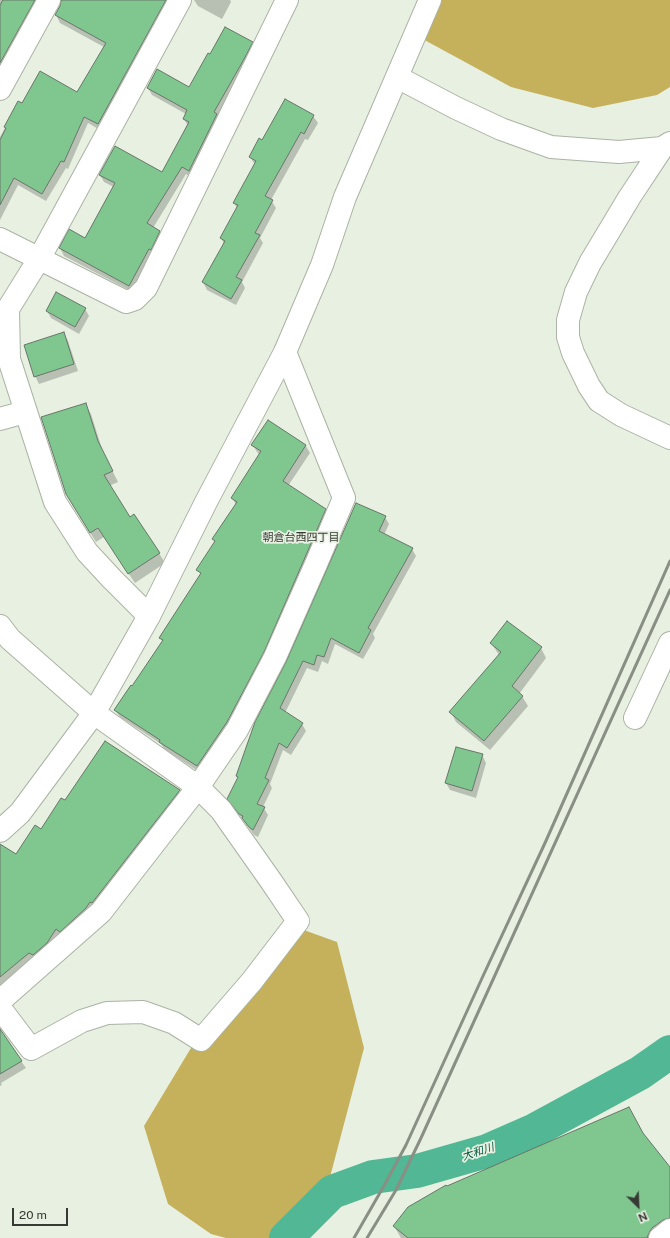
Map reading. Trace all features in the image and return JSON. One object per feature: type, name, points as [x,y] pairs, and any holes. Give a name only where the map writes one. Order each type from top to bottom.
[{"type":"street","points":[[0,89],[49,0]]},
{"type":"street","points":[[149,616],[87,552],[55,502],[9,359],[8,309],[39,259],[180,0]]},
{"type":"street","points":[[0,239],[126,302],[135,299],[146,288],[287,0]]},
{"type":"street","points":[[0,831],[20,814],[94,713],[149,616],[206,502],[285,352],[322,265],[346,197],[430,0]]},
{"type":"street","points":[[397,77],[456,108],[501,129],[551,147],[619,152],[667,147]]},
{"type":"street","points":[[667,147],[629,198],[590,263],[576,292],[568,320],[568,337],[573,353],[588,386],[599,401],[621,415],[670,438]]},
{"type":"street","points":[[0,1001],[101,912],[198,787],[237,730],[275,657],[344,498],[285,352]]},
{"type":"street","points":[[0,419],[25,412]]},
{"type":"street","points":[[0,1008],[31,1049],[82,1021],[107,1013],[143,1012],[174,1023],[201,1040],[252,980],[298,921],[221,810],[198,787],[94,713],[3,638]]},
{"type":"street","points":[[635,718],[670,643]]},
{"type":"street","points":[[660,1238],[670,1230]]},
{"type":"shaded area","points":[[439,0],[670,0],[670,87],[657,95],[593,108],[511,87],[419,37]]},
{"type":"shaded area","points":[[301,929],[337,942],[364,1048],[320,1215],[295,1238],[226,1238],[211,1234],[168,1204],[144,1126],[200,1033],[243,974]]},
{"type":"building","points":[[3,0],[35,0],[0,63],[0,5]]},
{"type":"building","points":[[61,0],[166,0],[98,124],[84,117],[64,162],[61,161],[42,194],[14,178],[0,205],[0,140],[6,128],[4,127],[18,101],[22,103],[40,71],[77,92],[106,43],[55,15],[60,6]]},
{"type":"building","points":[[225,27],[253,42],[214,112],[217,114],[189,171],[182,167],[147,223],[160,231],[151,250],[149,249],[129,286],[59,248],[69,229],[85,238],[115,183],[99,175],[115,146],[162,172],[189,122],[183,119],[187,110],[147,88],[157,69],[189,87],[208,53],[210,54]]},
{"type":"building","points":[[285,99],[314,115],[304,134],[301,132],[265,196],[273,200],[255,233],[260,235],[236,277],[242,280],[231,299],[202,282],[225,241],[220,238],[238,205],[233,203],[256,161],[249,157],[259,138],[262,140]]},
{"type":"building","points":[[56,292],[86,308],[75,327],[46,311]]},
{"type":"building","points":[[64,332],[74,364],[34,377],[24,345]]},
{"type":"building","points":[[86,403],[98,441],[113,471],[104,475],[130,517],[134,514],[160,553],[128,574],[98,528],[90,533],[66,494],[41,417]]},
{"type":"building","points":[[268,420],[306,445],[283,481],[326,509],[264,652],[227,722],[197,766],[159,742],[160,740],[114,710],[163,640],[159,638],[201,573],[196,570],[215,541],[212,539],[237,502],[231,498],[261,451],[251,445]]},
{"type":"building","points":[[356,503],[386,516],[379,531],[413,548],[368,628],[371,630],[359,653],[331,638],[324,657],[317,655],[314,665],[303,661],[280,708],[303,723],[287,748],[279,743],[265,778],[269,780],[257,804],[265,807],[253,830],[242,818],[243,816],[239,814],[227,799],[238,777],[236,776],[255,722],[286,662]]},
{"type":"building","points":[[507,621],[542,647],[512,686],[523,696],[484,741],[449,712],[501,652],[490,643]]},
{"type":"building","points":[[105,741],[180,790],[92,903],[90,902],[86,908],[60,932],[56,929],[47,943],[33,955],[29,953],[0,977],[0,844],[16,854],[35,825],[41,829],[61,798],[65,800]]},
{"type":"building","points":[[456,747],[483,754],[472,791],[445,783]]},
{"type":"building","points":[[0,1029],[22,1061],[0,1074]]},
{"type":"building","points":[[629,1107],[643,1133],[670,1167],[670,1218],[663,1220],[652,1228],[647,1238],[408,1238],[393,1226],[408,1207],[446,1185],[447,1186]]},
{"type":"waterway","name":"大和川","points":[[286,1238],[332,1192],[373,1177],[417,1171],[487,1151],[535,1130],[640,1073],[670,1052]]},
{"type":"railway","points":[[354,1238],[406,1145],[545,843],[670,561]]},
{"type":"railway","points":[[367,1238],[396,1190],[421,1138],[670,590]]},
{"type":"district","name":"朝倉台西四丁目","points":[[301,538]]}]
